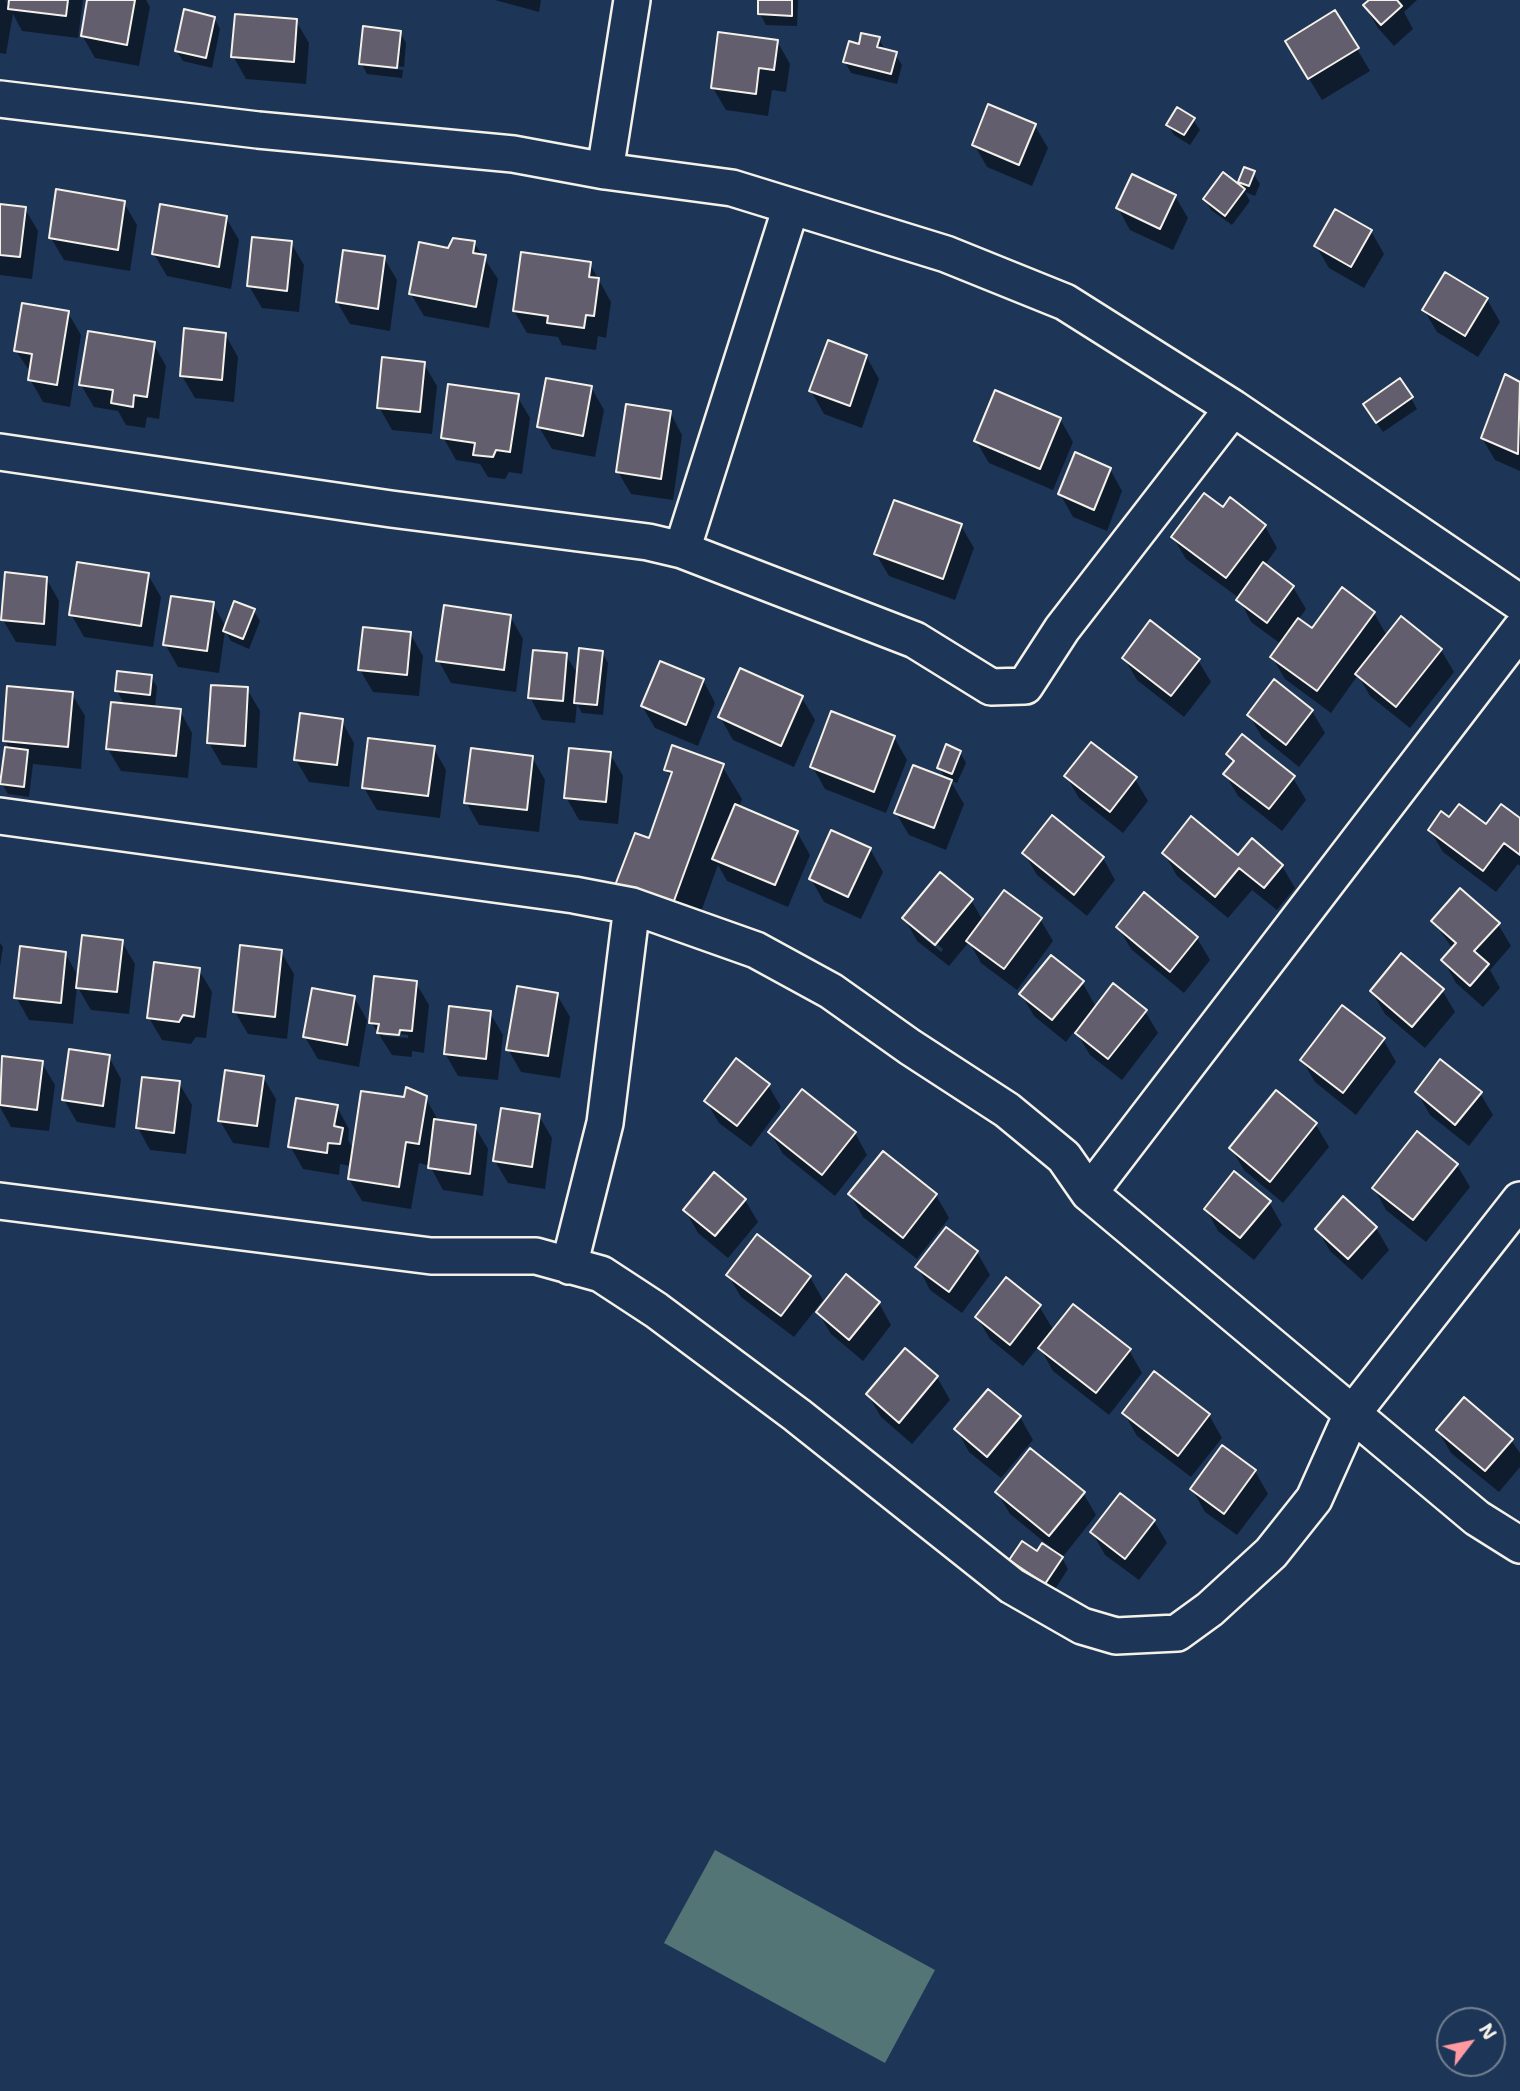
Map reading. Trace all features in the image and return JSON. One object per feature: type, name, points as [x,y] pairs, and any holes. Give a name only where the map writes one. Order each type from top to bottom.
[{"type":"street","points":[[605,171],[632,0]]},
{"type":"street","points":[[0,99],[258,130],[513,155],[605,171],[732,188],[946,254],[1065,302],[1233,408],[1520,603]]},
{"type":"street","points":[[682,550],[791,207]]},
{"type":"street","points":[[0,452],[391,509],[648,542],[682,550],[915,640],[991,687],[1025,686],[1062,629],[1233,408]]},
{"type":"street","points":[[1089,1193],[1520,629]]},
{"type":"street","points":[[0,816],[478,881],[632,906],[756,950],[831,991],[910,1047],[1007,1110],[1064,1157],[1089,1193],[1477,1518],[1520,1545]]},
{"type":"street","points":[[569,1266],[605,1124],[632,906]]},
{"type":"street","points":[[0,1201],[431,1256],[536,1255],[601,1274],[656,1310],[895,1490],[1012,1586],[1082,1626],[1116,1636],[1177,1633],[1210,1609],[1271,1553],[1314,1499],[1352,1414],[1520,1200]]},
{"type":"green space","points":[[715,1850],[935,1970],[885,2063],[664,1943]]},
{"type":"building","points":[[9,0],[68,0],[66,16],[8,9]]},
{"type":"building","points":[[87,0],[135,0],[127,45],[81,36]]},
{"type":"building","points":[[758,0],[792,0],[792,16],[758,14]]},
{"type":"building","points":[[1369,0],[1397,0],[1402,6],[1381,25],[1363,5]]},
{"type":"building","points":[[184,9],[215,17],[206,58],[175,51]]},
{"type":"building","points":[[1335,10],[1359,48],[1308,79],[1285,41]]},
{"type":"building","points":[[235,14],[297,19],[294,62],[231,57]]},
{"type":"building","points":[[363,26],[401,31],[397,68],[359,64]]},
{"type":"building","points":[[718,32],[778,40],[774,70],[759,68],[756,94],[711,88]]},
{"type":"building","points":[[861,33],[880,37],[877,47],[897,52],[891,74],[843,62],[849,41],[859,44]]},
{"type":"building","points":[[988,104],[1036,124],[1019,165],[972,145]]},
{"type":"building","points":[[1177,107],[1195,118],[1184,135],[1166,125]]},
{"type":"building","points":[[1244,167],[1255,171],[1249,186],[1238,182]]},
{"type":"building","points":[[1223,172],[1245,189],[1225,216],[1203,199]]},
{"type":"building","points":[[1132,174],[1176,195],[1160,229],[1116,208]]},
{"type":"building","points":[[56,189],[125,201],[118,250],[49,238]]},
{"type":"building","points":[[0,204],[26,207],[20,257],[0,255]]},
{"type":"building","points":[[160,204],[227,216],[219,267],[152,254]]},
{"type":"building","points":[[1335,209],[1372,230],[1351,267],[1314,246]]},
{"type":"building","points":[[252,237],[292,241],[287,291],[247,286]]},
{"type":"building","points":[[453,238],[475,241],[473,253],[486,255],[476,307],[409,294],[419,242],[448,248]]},
{"type":"building","points":[[343,250],[385,256],[378,309],[336,302]]},
{"type":"building","points":[[521,252],[591,262],[589,277],[599,278],[594,316],[586,315],[584,328],[547,323],[548,316],[513,311]]},
{"type":"building","points":[[1445,272],[1488,298],[1465,336],[1422,310]]},
{"type":"building","points":[[22,303],[69,311],[57,385],[28,380],[32,354],[14,351]]},
{"type":"building","points":[[184,328],[226,333],[222,380],[180,376]]},
{"type":"building","points":[[88,331],[155,342],[147,397],[134,395],[133,407],[111,403],[113,390],[79,385]]},
{"type":"building","points":[[828,340],[867,355],[850,406],[809,391]]},
{"type":"building","points":[[382,357],[425,362],[420,412],[377,408]]},
{"type":"building","points":[[1505,374],[1520,382],[1518,454],[1481,438]]},
{"type":"building","points":[[546,378],[592,386],[583,436],[537,427]]},
{"type":"building","points":[[1400,378],[1413,397],[1376,423],[1363,404]]},
{"type":"building","points":[[448,384],[519,394],[510,452],[496,450],[493,457],[473,455],[475,443],[441,438]]},
{"type":"building","points":[[995,390],[1061,418],[1040,469],[974,441]]},
{"type":"building","points":[[626,404],[671,411],[661,479],[616,472]]},
{"type":"building","points":[[1075,452],[1111,468],[1094,510],[1058,494]]},
{"type":"building","points":[[1204,493],[1223,507],[1230,497],[1266,525],[1226,578],[1171,537]]},
{"type":"building","points":[[894,500],[962,524],[943,579],[874,554]]},
{"type":"building","points":[[77,562],[149,573],[141,626],[69,615]]},
{"type":"building","points":[[1263,562],[1294,586],[1267,623],[1236,600]]},
{"type":"building","points":[[5,572],[47,577],[44,624],[1,620]]},
{"type":"building","points":[[1342,587],[1375,612],[1317,691],[1270,657],[1298,618],[1312,628]]},
{"type":"building","points":[[171,596],[214,602],[207,651],[163,645]]},
{"type":"building","points":[[234,601],[255,609],[243,639],[223,631]]},
{"type":"building","points":[[444,605],[511,615],[504,670],[436,661]]},
{"type":"building","points":[[1401,616],[1442,649],[1396,707],[1355,674]]},
{"type":"building","points":[[1150,620],[1200,659],[1171,696],[1122,658]]},
{"type":"building","points":[[363,627],[411,632],[407,675],[358,670]]},
{"type":"building","points":[[579,648],[603,651],[597,705],[574,703]]},
{"type":"building","points":[[533,650],[567,653],[563,701],[528,698]]},
{"type":"building","points":[[660,661],[704,679],[686,725],[641,706]]},
{"type":"building","points":[[740,668],[803,696],[781,746],[718,717]]},
{"type":"building","points":[[117,671],[152,675],[150,695],[115,691]]},
{"type":"building","points":[[1274,679],[1313,710],[1286,745],[1247,715]]},
{"type":"building","points":[[211,685],[248,687],[245,746],[207,743]]},
{"type":"building","points":[[7,686],[73,692],[68,747],[3,741]]},
{"type":"building","points":[[111,702],[181,709],[176,756],[106,749]]},
{"type":"building","points":[[831,711],[895,736],[874,792],[810,767]]},
{"type":"building","points":[[300,713],[343,719],[337,765],[294,760]]},
{"type":"building","points":[[1242,734],[1295,776],[1269,809],[1223,774],[1234,761],[1226,754]]},
{"type":"building","points":[[368,738],[435,746],[428,796],[362,788]]},
{"type":"building","points":[[1091,742],[1137,777],[1110,812],[1064,776]]},
{"type":"building","points":[[946,744],[961,751],[952,774],[937,768]]},
{"type":"building","points":[[672,745],[724,764],[671,909],[614,888],[635,833],[649,838],[672,772],[664,770]]},
{"type":"building","points":[[5,747],[28,750],[24,787],[0,784]]},
{"type":"building","points":[[471,748],[533,756],[527,810],[464,803]]},
{"type":"building","points":[[569,748],[611,752],[606,802],[564,798]]},
{"type":"building","points":[[913,765],[952,780],[934,828],[894,813]]},
{"type":"building","points":[[735,804],[798,831],[775,885],[712,859]]},
{"type":"building","points":[[1459,804],[1486,824],[1501,804],[1520,818],[1520,855],[1504,843],[1483,871],[1428,830],[1441,811],[1449,817]]},
{"type":"building","points":[[1052,815],[1104,857],[1074,895],[1022,853]]},
{"type":"building","points":[[1191,816],[1238,855],[1252,838],[1283,865],[1264,888],[1239,868],[1215,897],[1162,853]]},
{"type":"building","points":[[831,830],[871,848],[848,897],[809,879]]},
{"type":"building","points":[[940,872],[973,899],[935,945],[902,918]]},
{"type":"building","points":[[1460,888],[1500,923],[1474,951],[1489,964],[1470,986],[1441,960],[1456,943],[1431,921]]},
{"type":"building","points":[[1004,890],[1042,918],[1004,969],[966,941]]},
{"type":"building","points":[[1144,892],[1198,937],[1170,972],[1116,927]]},
{"type":"building","points":[[82,935],[123,940],[117,992],[76,988]]},
{"type":"building","points":[[240,945],[282,950],[275,1017],[233,1012]]},
{"type":"building","points":[[20,946],[66,952],[61,1003],[14,998]]},
{"type":"building","points":[[1401,953],[1444,989],[1412,1027],[1370,991]]},
{"type":"building","points":[[1051,955],[1084,981],[1052,1020],[1019,994]]},
{"type":"building","points":[[154,962],[200,968],[194,1017],[183,1015],[179,1022],[147,1018]]},
{"type":"building","points":[[374,976],[417,981],[412,1031],[400,1030],[399,1035],[377,1033],[379,1024],[369,1023]]},
{"type":"building","points":[[1113,983],[1147,1010],[1108,1059],[1075,1033]]},
{"type":"building","points":[[517,986],[558,993],[548,1056],[506,1050]]},
{"type":"building","points":[[312,988],[355,996],[347,1045],[303,1037]]},
{"type":"building","points":[[1342,1005],[1385,1038],[1343,1093],[1300,1060]]},
{"type":"building","points":[[449,1006],[491,1011],[486,1059],[444,1054]]},
{"type":"building","points":[[69,1049],[110,1055],[103,1106],[62,1100]]},
{"type":"building","points":[[2,1056],[43,1061],[37,1110],[0,1105]]},
{"type":"building","points":[[736,1058],[770,1084],[737,1126],[704,1101]]},
{"type":"building","points":[[1440,1059],[1482,1092],[1455,1125],[1415,1092]]},
{"type":"building","points":[[225,1070],[264,1076],[257,1126],[218,1121]]},
{"type":"building","points":[[142,1077],[180,1081],[174,1133],[136,1128]]},
{"type":"building","points":[[406,1087],[427,1096],[419,1144],[406,1142],[399,1187],[348,1179],[361,1091],[404,1097]]},
{"type":"building","points":[[802,1089],[856,1132],[822,1175],[768,1132]]},
{"type":"building","points":[[1276,1090],[1317,1123],[1270,1182],[1229,1148]]},
{"type":"building","points":[[296,1098],[338,1105],[334,1126],[343,1128],[340,1144],[328,1143],[327,1153],[288,1147]]},
{"type":"building","points":[[501,1108],[540,1114],[532,1167],[493,1161]]},
{"type":"building","points":[[434,1119],[476,1125],[470,1174],[428,1168]]},
{"type":"building","points":[[1417,1131],[1458,1164],[1413,1220],[1372,1188]]},
{"type":"building","points":[[883,1151],[937,1194],[903,1238],[848,1194]]},
{"type":"building","points":[[1234,1171],[1271,1201],[1240,1238],[1204,1209]]},
{"type":"building","points":[[714,1172],[746,1199],[715,1236],[683,1210]]},
{"type":"building","points":[[1343,1196],[1377,1227],[1348,1259],[1315,1229]]},
{"type":"building","points":[[946,1227],[978,1251],[949,1292],[915,1267]]},
{"type":"building","points":[[757,1234],[811,1276],[781,1316],[726,1275]]},
{"type":"building","points":[[846,1274],[880,1302],[849,1340],[816,1312]]},
{"type":"building","points":[[1006,1277],[1041,1305],[1010,1345],[975,1317]]},
{"type":"building","points":[[1073,1304],[1131,1349],[1096,1393],[1038,1348]]},
{"type":"building","points":[[905,1348],[938,1376],[899,1423],[866,1394]]},
{"type":"building","points":[[1154,1371],[1210,1414],[1178,1456],[1122,1413]]},
{"type":"building","points":[[988,1389],[1021,1416],[987,1457],[954,1429]]},
{"type":"building","points":[[1464,1397],[1513,1439],[1485,1471],[1436,1430]]},
{"type":"building","points":[[1222,1445],[1256,1470],[1224,1514],[1190,1489]]},
{"type":"building","points":[[1030,1448],[1085,1492],[1049,1536],[995,1492]]},
{"type":"building","points":[[1120,1493],[1155,1520],[1125,1559],[1090,1532]]},
{"type":"building","points":[[1022,1541],[1037,1551],[1042,1543],[1063,1557],[1045,1584],[1009,1560]]}]
